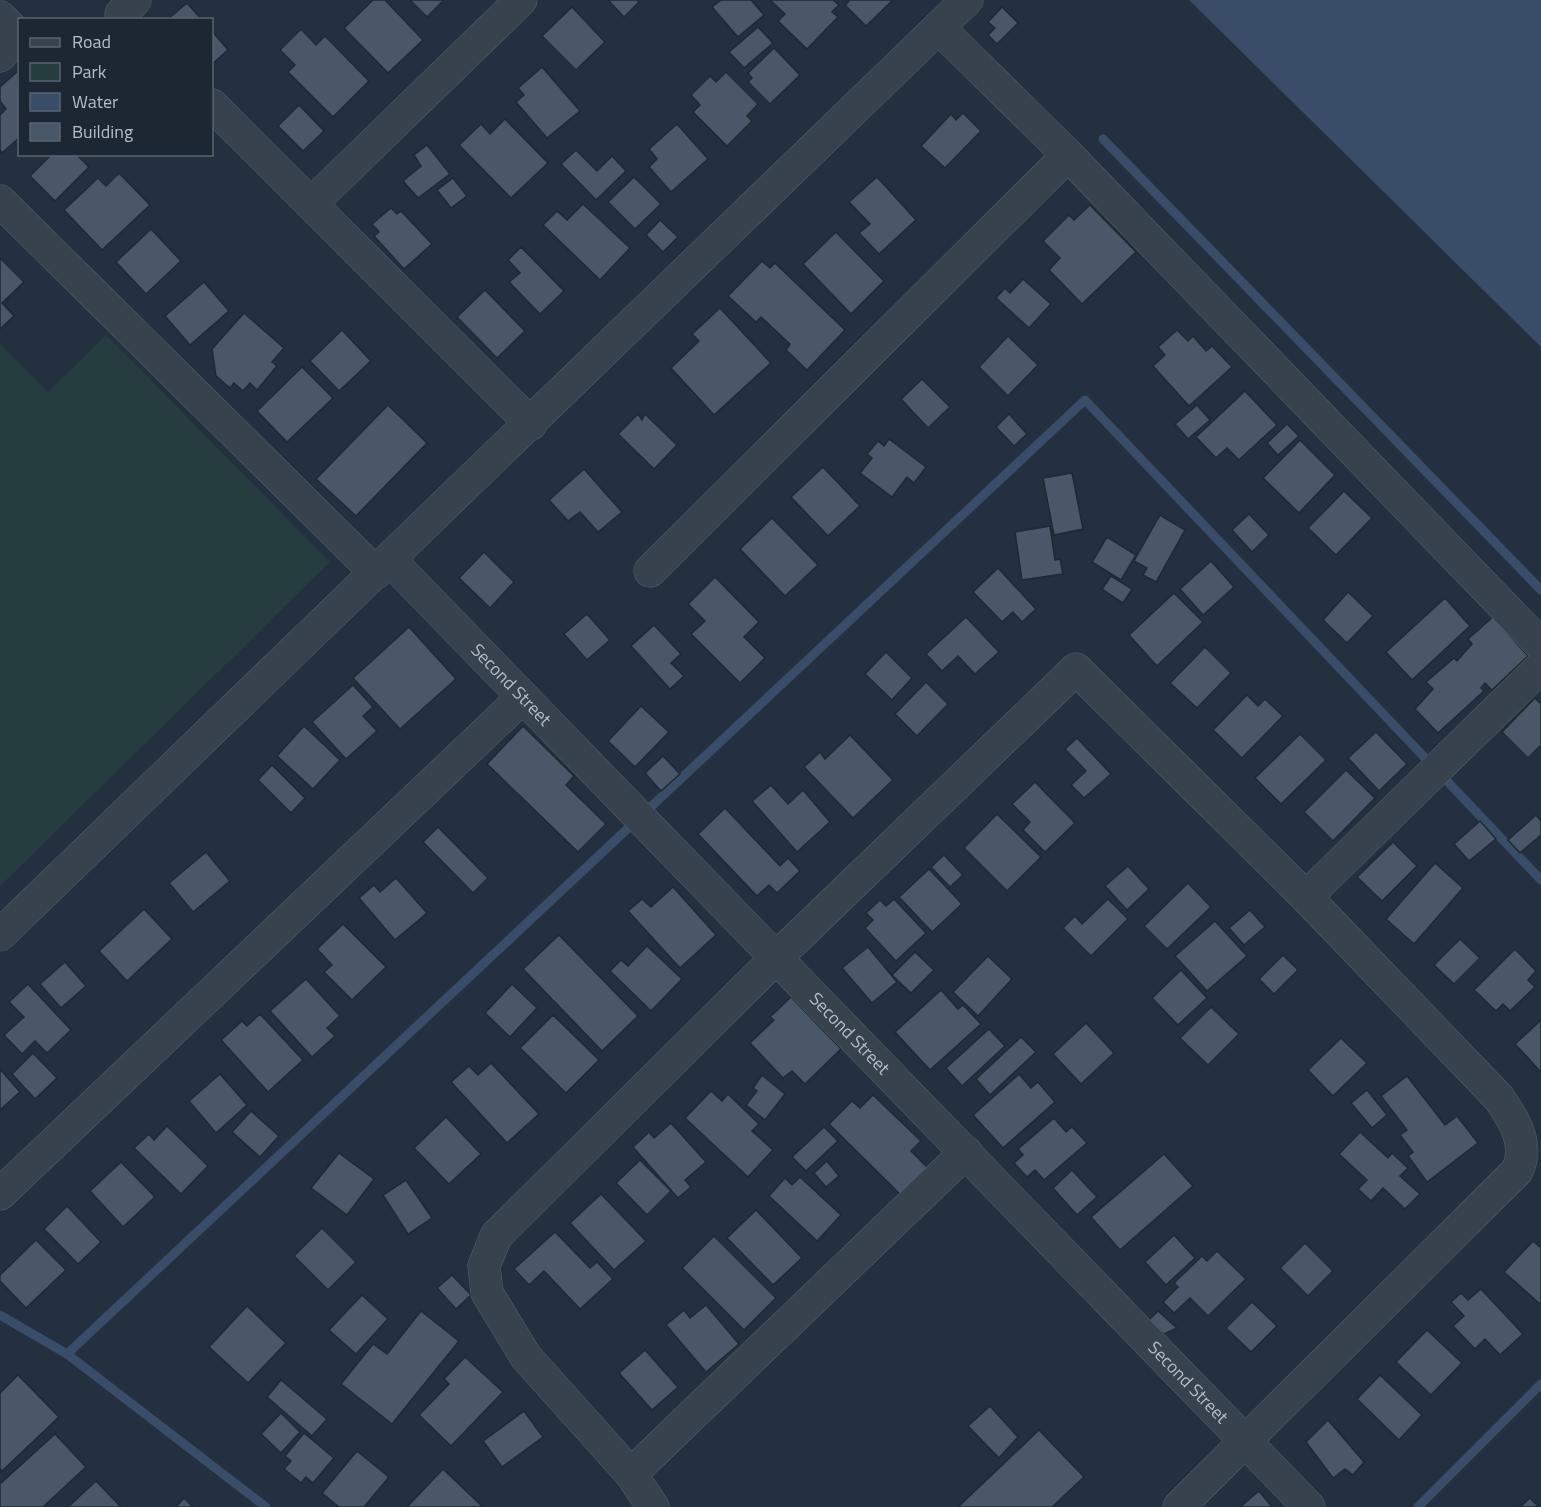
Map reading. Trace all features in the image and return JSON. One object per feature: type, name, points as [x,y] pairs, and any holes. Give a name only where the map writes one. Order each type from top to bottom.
[{"type":"street","points":[[124,18],[121,14],[135,0]]},
{"type":"street","points":[[311,204],[521,0]]},
{"type":"street","points":[[0,935],[967,0]]},
{"type":"street","points":[[0,17],[18,35]]},
{"type":"street","points":[[939,28],[1068,155],[1541,645]]},
{"type":"street","points":[[0,56],[18,37]]},
{"type":"street","points":[[213,106],[531,424]]},
{"type":"street","points":[[650,571],[1068,155]]},
{"type":"street","name":"Second Street","points":[[0,201],[383,567],[523,697],[1309,1507]]},
{"type":"street","points":[[1306,897],[1541,667]]},
{"type":"street","points":[[653,1507],[631,1474],[526,1357],[487,1293],[484,1266],[496,1236],[776,958],[1076,669],[1306,897],[1499,1098],[1514,1119],[1522,1142],[1522,1161],[1517,1171],[1247,1442],[1179,1507]]},
{"type":"street","points":[[0,1194],[523,697]]},
{"type":"street","points":[[631,1474],[966,1152]]},
{"type":"green space","points":[[106,335],[330,562],[0,886],[0,344],[48,392]]},
{"type":"water","points":[[1189,0],[1541,0],[1541,347]]},
{"type":"building","points":[[373,0],[385,0],[423,40],[388,73],[344,28]]},
{"type":"building","points":[[410,0],[444,0],[427,17]]},
{"type":"building","points":[[608,0],[637,0],[639,2],[624,17]]},
{"type":"building","points":[[721,0],[751,0],[764,15],[738,37],[712,7]]},
{"type":"building","points":[[770,0],[833,0],[839,5],[832,12],[838,17],[807,49],[778,21],[785,14]]},
{"type":"building","points":[[850,0],[893,0],[866,26],[845,5]]},
{"type":"building","points":[[187,3],[200,18],[169,18]]},
{"type":"building","points":[[572,7],[605,42],[576,70],[542,36]]},
{"type":"building","points":[[1002,7],[1018,23],[997,44],[988,35],[995,28],[988,22]]},
{"type":"building","points":[[758,27],[773,43],[744,68],[729,52]]},
{"type":"building","points":[[301,29],[316,45],[325,36],[369,81],[333,117],[288,72],[295,65],[280,50]]},
{"type":"building","points":[[213,32],[228,50],[213,63]]},
{"type":"building","points":[[774,48],[800,75],[770,104],[748,82],[752,78],[748,73]]},
{"type":"building","points":[[542,67],[580,111],[547,138],[516,102],[524,95],[518,88]]},
{"type":"building","points":[[18,71],[18,139],[2,153],[0,150],[0,115],[6,109],[0,101],[0,87]]},
{"type":"building","points":[[726,72],[758,104],[747,116],[752,121],[727,146],[693,112],[700,105],[691,95],[710,76],[716,82]]},
{"type":"building","points":[[299,105],[324,131],[303,151],[278,126]]},
{"type":"building","points":[[963,113],[981,131],[945,168],[921,146],[951,114],[956,120]]},
{"type":"building","points":[[505,119],[548,163],[511,198],[459,145],[481,124],[490,134]]},
{"type":"building","points":[[677,124],[708,159],[671,192],[649,167],[657,159],[649,149]]},
{"type":"building","points":[[427,145],[450,174],[418,198],[403,181],[421,166],[414,155]]},
{"type":"building","points":[[576,150],[597,171],[612,156],[626,171],[596,200],[561,164]]},
{"type":"building","points":[[50,156],[78,156],[89,167],[55,201],[30,176]]},
{"type":"building","points":[[119,173],[150,205],[102,250],[64,210],[98,178],[106,186]]},
{"type":"building","points":[[634,177],[661,204],[635,229],[608,202]]},
{"type":"building","points":[[877,177],[916,220],[879,254],[859,233],[870,224],[849,202]]},
{"type":"building","points":[[453,178],[467,196],[451,208],[437,190]]},
{"type":"building","points":[[583,204],[630,248],[600,280],[543,225],[557,211],[567,220]]},
{"type":"building","points":[[1090,205],[1136,252],[1082,304],[1049,270],[1060,258],[1043,241],[1069,215],[1074,220]]},
{"type":"building","points":[[391,208],[397,214],[401,211],[432,244],[404,269],[374,236],[379,232],[372,224]]},
{"type":"building","points":[[660,220],[678,237],[663,252],[646,235]]},
{"type":"building","points":[[151,229],[181,261],[146,294],[116,262]]},
{"type":"building","points":[[836,232],[884,281],[851,314],[803,264]]},
{"type":"building","points":[[521,247],[564,291],[540,314],[509,282],[520,273],[508,260]]},
{"type":"building","points":[[0,258],[24,282],[2,303],[14,316],[0,329]]},
{"type":"building","points":[[762,261],[770,268],[775,263],[845,330],[807,370],[786,350],[790,344],[761,317],[756,322],[728,296]]},
{"type":"building","points":[[1023,279],[1051,304],[1029,328],[996,298],[1005,288],[1010,293]]},
{"type":"building","points":[[204,282],[229,311],[190,345],[165,316]]},
{"type":"building","points":[[485,290],[525,331],[497,358],[457,317]]},
{"type":"building","points":[[720,308],[771,363],[714,415],[671,368],[699,341],[692,334]]},
{"type":"building","points":[[244,313],[284,348],[272,362],[277,366],[257,390],[250,383],[243,391],[234,383],[230,388],[216,376],[212,349]]},
{"type":"building","points":[[342,330],[371,361],[339,391],[310,361]]},
{"type":"building","points":[[1177,330],[1188,341],[1193,336],[1206,351],[1212,346],[1232,367],[1189,406],[1153,366],[1165,355],[1158,347]]},
{"type":"building","points":[[1008,336],[1038,365],[1008,396],[979,367]]},
{"type":"building","points":[[302,367],[333,398],[287,442],[257,411]]},
{"type":"building","points":[[922,379],[950,407],[928,428],[901,399]]},
{"type":"building","points":[[1245,391],[1277,425],[1239,460],[1227,448],[1216,458],[1196,437]]},
{"type":"building","points":[[388,405],[427,443],[356,516],[316,479]]},
{"type":"building","points":[[1197,405],[1210,420],[1188,439],[1175,424]]},
{"type":"building","points":[[638,414],[642,420],[645,414],[677,445],[654,469],[618,434]]},
{"type":"building","points":[[1009,414],[1027,434],[1014,446],[996,427]]},
{"type":"building","points":[[1287,424],[1299,436],[1278,455],[1267,443]]},
{"type":"building","points":[[889,439],[926,467],[914,483],[907,477],[892,497],[860,473],[872,458],[867,454],[878,441],[884,446]]},
{"type":"building","points":[[1300,440],[1335,475],[1299,513],[1263,478]]},
{"type":"building","points":[[823,467],[860,506],[828,536],[791,497]]},
{"type":"building","points":[[584,469],[622,512],[598,532],[580,512],[568,521],[549,500]]},
{"type":"building","points":[[1072,473],[1083,529],[1054,535],[1043,478]]},
{"type":"building","points":[[1344,491],[1372,518],[1336,555],[1308,528]]},
{"type":"building","points":[[1249,514],[1269,535],[1252,552],[1232,530]]},
{"type":"building","points":[[1160,515],[1185,530],[1156,582],[1143,575],[1147,568],[1134,561]]},
{"type":"building","points":[[772,518],[818,565],[785,596],[740,549]]},
{"type":"building","points":[[1050,526],[1055,560],[1060,559],[1063,574],[1022,580],[1015,532]]},
{"type":"building","points":[[1107,537],[1136,555],[1121,580],[1092,562]]},
{"type":"building","points":[[484,552],[514,582],[490,608],[459,578]]},
{"type":"building","points":[[1211,561],[1234,587],[1203,615],[1180,589]]},
{"type":"building","points":[[998,568],[1036,609],[1022,622],[1013,612],[1002,622],[973,592]]},
{"type":"building","points":[[1111,576],[1132,589],[1123,603],[1102,589]]},
{"type":"building","points":[[715,577],[759,622],[744,637],[765,658],[740,683],[691,634],[705,621],[688,604]]},
{"type":"building","points":[[1348,592],[1373,616],[1347,643],[1323,620]]},
{"type":"building","points":[[1174,593],[1203,622],[1157,666],[1129,635]]},
{"type":"building","points":[[1445,598],[1470,626],[1412,680],[1386,652]]},
{"type":"building","points":[[587,614],[610,640],[587,660],[564,634]]},
{"type":"building","points":[[966,617],[999,652],[975,674],[958,656],[942,671],[926,654]]},
{"type":"building","points":[[1493,617],[1528,656],[1492,690],[1485,683],[1481,688],[1484,691],[1438,733],[1415,709],[1433,689],[1426,682],[1454,658],[1457,661],[1472,644],[1468,639]]},
{"type":"building","points":[[654,625],[681,654],[671,663],[684,676],[670,689],[631,646]]},
{"type":"building","points":[[409,627],[456,679],[400,729],[353,678]]},
{"type":"building","points":[[1205,647],[1231,673],[1197,708],[1170,683]]},
{"type":"building","points":[[886,652],[912,678],[892,700],[865,674]]},
{"type":"building","points":[[926,682],[948,704],[917,736],[895,714]]},
{"type":"building","points":[[353,685],[373,707],[363,716],[377,731],[346,759],[312,722]]},
{"type":"building","points":[[1247,695],[1258,706],[1265,699],[1283,716],[1242,758],[1213,730]]},
{"type":"building","points":[[1535,698],[1541,704],[1541,745],[1528,758],[1502,732]]},
{"type":"building","points":[[641,706],[669,732],[635,767],[608,741]]},
{"type":"building","points":[[304,726],[340,760],[313,789],[277,756]]},
{"type":"building","points":[[523,726],[574,776],[566,785],[606,824],[578,852],[487,764]]},
{"type":"building","points":[[1376,732],[1407,764],[1379,791],[1348,758]]},
{"type":"building","points":[[1300,734],[1326,760],[1281,804],[1255,778]]},
{"type":"building","points":[[850,735],[893,780],[853,818],[804,767],[820,752],[825,759]]},
{"type":"building","points":[[1077,738],[1111,774],[1084,798],[1071,785],[1086,771],[1065,749]]},
{"type":"building","points":[[663,756],[680,774],[661,791],[645,773]]},
{"type":"building","points":[[272,765],[305,798],[291,813],[258,780]]},
{"type":"building","points":[[1346,770],[1375,798],[1333,841],[1304,812]]},
{"type":"building","points":[[1035,782],[1075,823],[1045,852],[1023,830],[1030,822],[1012,804]]},
{"type":"building","points":[[771,785],[788,804],[803,790],[830,822],[797,852],[752,801]]},
{"type":"building","points":[[725,808],[780,866],[788,858],[800,871],[777,893],[769,885],[757,896],[698,834]]},
{"type":"building","points":[[997,814],[1041,857],[1007,891],[964,848]]},
{"type":"building","points":[[1536,815],[1541,821],[1541,835],[1520,853],[1508,840]]},
{"type":"building","points":[[1480,821],[1496,839],[1469,861],[1454,844]]},
{"type":"building","points":[[438,827],[488,878],[473,893],[423,842]]},
{"type":"building","points":[[1393,842],[1417,866],[1382,901],[1357,877]]},
{"type":"building","points":[[206,852],[230,881],[193,912],[169,883]]},
{"type":"building","points":[[944,855],[963,875],[950,887],[931,867]]},
{"type":"building","points":[[1435,863],[1463,888],[1414,944],[1386,919]]},
{"type":"building","points":[[1128,866],[1149,889],[1127,910],[1105,886]]},
{"type":"building","points":[[929,869],[962,904],[932,932],[899,897]]},
{"type":"building","points":[[396,878],[427,913],[395,940],[359,898],[374,885],[380,892]]},
{"type":"building","points":[[1188,883],[1211,907],[1167,949],[1144,926]]},
{"type":"building","points":[[673,887],[716,935],[680,968],[628,911],[642,899],[651,907]]},
{"type":"building","points":[[894,899],[926,933],[896,961],[865,928],[873,920],[866,913],[880,900],[886,906]]},
{"type":"building","points":[[1108,899],[1128,919],[1091,956],[1063,928],[1075,916],[1082,924]]},
{"type":"building","points":[[144,909],[172,939],[127,981],[99,951]]},
{"type":"building","points":[[1250,910],[1265,927],[1244,945],[1229,928]]},
{"type":"building","points":[[1215,921],[1247,956],[1207,991],[1175,956]]},
{"type":"building","points":[[343,924],[386,967],[352,1000],[324,972],[332,965],[317,949]]},
{"type":"building","points":[[559,935],[638,1016],[602,1051],[523,969]]},
{"type":"building","points":[[1460,939],[1480,958],[1454,984],[1434,965]]},
{"type":"building","points":[[647,946],[682,979],[651,1011],[610,971],[621,960],[628,966]]},
{"type":"building","points":[[868,947],[897,982],[872,1003],[842,968]]},
{"type":"building","points":[[1515,949],[1536,971],[1528,980],[1535,987],[1510,1011],[1503,1004],[1496,1011],[1474,990]]},
{"type":"building","points":[[915,952],[934,970],[911,993],[892,975]]},
{"type":"building","points":[[1283,955],[1298,970],[1274,994],[1259,979]]},
{"type":"building","points":[[988,956],[1012,979],[978,1016],[953,992]]},
{"type":"building","points":[[65,962],[86,986],[61,1008],[40,984]]},
{"type":"building","points":[[1181,970],[1207,998],[1178,1025],[1152,998]]},
{"type":"building","points":[[306,979],[340,1016],[327,1028],[335,1036],[312,1057],[270,1011]]},
{"type":"building","points":[[28,984],[71,1030],[47,1053],[35,1041],[22,1054],[4,1035],[24,1017],[9,1002]]},
{"type":"building","points":[[512,984],[537,1008],[510,1037],[485,1013]]},
{"type":"building","points":[[941,990],[958,1009],[963,1005],[981,1024],[930,1070],[895,1032]]},
{"type":"building","points":[[791,997],[841,1049],[805,1084],[792,1071],[783,1078],[750,1043],[774,1020],[770,1017]]},
{"type":"building","points":[[1211,1007],[1239,1034],[1208,1065],[1180,1038]]},
{"type":"building","points":[[260,1014],[303,1060],[268,1092],[221,1040],[242,1021],[247,1026]]},
{"type":"building","points":[[553,1015],[599,1060],[566,1093],[520,1048]]},
{"type":"building","points":[[1541,1020],[1541,1072],[1515,1044]]},
{"type":"building","points":[[1086,1023],[1114,1053],[1081,1084],[1053,1054]]},
{"type":"building","points":[[989,1029],[1005,1046],[962,1086],[946,1068]]},
{"type":"building","points":[[1021,1037],[1036,1052],[990,1095],[976,1079]]},
{"type":"building","points":[[1341,1038],[1367,1063],[1333,1096],[1308,1070]]},
{"type":"building","points":[[33,1053],[57,1078],[35,1099],[12,1074]]},
{"type":"building","points":[[491,1063],[539,1114],[507,1143],[451,1082],[469,1066],[478,1075]]},
{"type":"building","points":[[0,1069],[20,1092],[0,1110]]},
{"type":"building","points":[[220,1074],[247,1105],[216,1133],[189,1101]]},
{"type":"building","points":[[1019,1074],[1031,1088],[1038,1082],[1055,1102],[1003,1148],[973,1115]]},
{"type":"building","points":[[762,1075],[785,1094],[765,1120],[746,1105],[757,1091],[753,1088]]},
{"type":"building","points":[[1407,1076],[1445,1125],[1457,1116],[1478,1143],[1427,1182],[1408,1156],[1413,1152],[1400,1135],[1407,1130],[1381,1096]]},
{"type":"building","points":[[1367,1090],[1387,1115],[1372,1128],[1351,1103]]},
{"type":"building","points":[[711,1091],[722,1101],[728,1094],[759,1124],[752,1131],[773,1150],[748,1177],[685,1118]]},
{"type":"building","points":[[873,1095],[921,1141],[911,1151],[933,1173],[906,1200],[829,1124],[852,1101],[860,1108]]},
{"type":"building","points":[[251,1111],[279,1136],[260,1157],[232,1132]]},
{"type":"building","points":[[446,1117],[481,1154],[449,1184],[414,1148]]},
{"type":"building","points":[[1054,1118],[1066,1132],[1072,1127],[1087,1143],[1044,1180],[1035,1170],[1027,1177],[1014,1163],[1023,1155],[1018,1149]]},
{"type":"building","points":[[671,1123],[706,1162],[685,1180],[691,1187],[678,1198],[633,1147],[649,1132],[654,1138]]},
{"type":"building","points":[[167,1126],[208,1166],[181,1194],[134,1148],[149,1134],[154,1140]]},
{"type":"building","points":[[824,1127],[838,1141],[806,1171],[792,1157]]},
{"type":"building","points":[[1360,1132],[1388,1158],[1392,1153],[1408,1168],[1400,1176],[1420,1194],[1405,1209],[1383,1188],[1371,1201],[1358,1189],[1367,1180],[1339,1154]]},
{"type":"building","points":[[339,1153],[374,1179],[347,1215],[311,1188]]},
{"type":"building","points":[[1164,1154],[1193,1186],[1120,1250],[1091,1217]]},
{"type":"building","points":[[640,1160],[671,1191],[647,1215],[616,1183]]},
{"type":"building","points":[[827,1161],[839,1176],[826,1187],[814,1173]]},
{"type":"building","points":[[121,1162],[155,1197],[123,1227],[90,1191]]},
{"type":"building","points":[[1072,1170],[1097,1197],[1077,1215],[1053,1188]]},
{"type":"building","points":[[800,1177],[841,1215],[817,1241],[769,1196],[785,1178],[792,1185]]},
{"type":"building","points":[[406,1180],[432,1218],[408,1234],[383,1195]]},
{"type":"building","points":[[601,1194],[646,1241],[614,1270],[570,1223]]},
{"type":"building","points":[[67,1206],[101,1242],[78,1264],[44,1229]]},
{"type":"building","points":[[756,1210],[802,1258],[773,1285],[727,1238]]},
{"type":"building","points":[[322,1228],[356,1262],[328,1290],[294,1256]]},
{"type":"building","points":[[555,1232],[590,1268],[597,1262],[613,1279],[580,1309],[544,1271],[529,1285],[514,1269]]},
{"type":"building","points":[[1174,1235],[1195,1258],[1166,1285],[1145,1262]]},
{"type":"building","points":[[714,1236],[776,1298],[744,1330],[682,1268]]},
{"type":"building","points":[[36,1240],[66,1270],[26,1308],[0,1281],[0,1275]]},
{"type":"building","points":[[1533,1241],[1541,1248],[1541,1305],[1504,1272]]},
{"type":"building","points":[[1305,1243],[1333,1271],[1308,1296],[1280,1268]]},
{"type":"building","points":[[1217,1251],[1246,1279],[1208,1316],[1190,1298],[1174,1313],[1163,1302],[1178,1287],[1174,1283],[1202,1256],[1207,1261]]},
{"type":"building","points":[[452,1275],[471,1295],[456,1309],[437,1288]]},
{"type":"building","points":[[1481,1289],[1523,1334],[1500,1355],[1485,1339],[1475,1349],[1453,1326],[1464,1316],[1451,1302],[1461,1293],[1468,1300]]},
{"type":"building","points":[[362,1295],[388,1319],[356,1354],[329,1330]]},
{"type":"building","points":[[1252,1302],[1277,1326],[1251,1352],[1226,1328]]},
{"type":"building","points":[[706,1305],[739,1344],[706,1372],[666,1325],[684,1310],[690,1318]]},
{"type":"building","points":[[247,1306],[286,1343],[248,1383],[209,1347]]},
{"type":"building","points":[[421,1311],[459,1341],[392,1424],[341,1384],[373,1344],[387,1354]]},
{"type":"building","points":[[1158,1311],[1177,1328],[1164,1334],[1148,1321]]},
{"type":"building","points":[[1427,1330],[1462,1363],[1431,1395],[1396,1362]]},
{"type":"building","points":[[645,1350],[678,1387],[652,1410],[619,1373]]},
{"type":"building","points":[[465,1357],[503,1392],[451,1446],[419,1415],[449,1384],[444,1379]]},
{"type":"building","points":[[18,1375],[59,1417],[2,1471],[0,1469],[0,1393]]},
{"type":"building","points":[[1380,1375],[1422,1415],[1399,1440],[1357,1399]]},
{"type":"building","points":[[281,1380],[327,1419],[312,1436],[267,1397]]},
{"type":"building","points":[[990,1406],[1018,1437],[999,1458],[968,1426]]},
{"type":"building","points":[[524,1411],[543,1437],[502,1467],[483,1441]]},
{"type":"building","points":[[281,1413],[300,1432],[281,1453],[261,1434]]},
{"type":"building","points":[[1328,1420],[1364,1462],[1353,1475],[1345,1469],[1333,1478],[1306,1442]]},
{"type":"building","points":[[1039,1430],[1084,1477],[1052,1507],[958,1507]]},
{"type":"building","points":[[304,1433],[334,1458],[313,1483],[306,1477],[301,1483],[284,1469],[291,1461],[285,1456]]},
{"type":"building","points":[[55,1434],[86,1467],[43,1507],[0,1507],[0,1484]]},
{"type":"building","points":[[357,1451],[389,1477],[364,1507],[339,1507],[322,1493]]},
{"type":"building","points":[[443,1469],[483,1507],[407,1507]]},
{"type":"building","points":[[96,1481],[121,1507],[68,1507]]},
{"type":"building","points":[[1259,1491],[1272,1507],[1240,1507]]},
{"type":"building","points":[[184,1498],[193,1507],[176,1507]]},
{"type":"building","points":[[1530,1498],[1539,1507],[1520,1507]]},
{"type":"waterway","points":[[1103,139],[1541,590]]},
{"type":"waterway","points":[[266,1507],[67,1354],[1085,400],[1541,880]]},
{"type":"waterway","points":[[0,1315],[67,1354]]},
{"type":"waterway","points":[[1418,1507],[1541,1384]]}]
